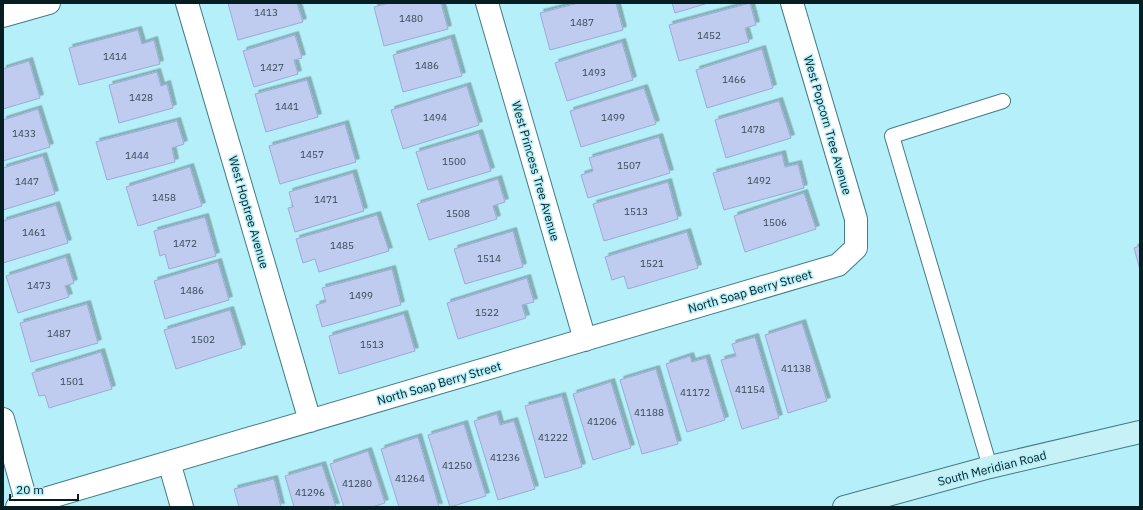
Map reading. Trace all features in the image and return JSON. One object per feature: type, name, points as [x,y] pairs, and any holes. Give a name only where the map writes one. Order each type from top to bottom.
[{"type":"street","points":[[3,16],[49,3]]},
{"type":"street","name":"West Hoptree Avenue","points":[[187,3],[310,421]]},
{"type":"street","name":"West Princess Tree Avenue","points":[[487,3],[585,340]]},
{"type":"street","name":"West Popcorn Tree Avenue","points":[[792,3],[856,219],[856,248]]},
{"type":"street","name":"North Soap Berry Street","points":[[22,506],[838,265],[856,248]]},
{"type":"street","points":[[3,419],[22,506]]},
{"type":"street","name":"South Meridian Road","points":[[844,507],[990,467],[1140,432]]},
{"type":"street","points":[[169,462],[182,507]]},
{"type":"lane","points":[[990,467],[892,136],[1003,101]]},
{"type":"building","points":[[228,3],[297,3],[303,22],[238,40]]},
{"type":"building","points":[[389,3],[441,3],[448,29],[384,46],[374,7]]},
{"type":"building","points":[[578,3],[616,3],[623,30],[550,50],[540,13]]},
{"type":"building","points":[[672,3],[708,3],[675,13]]},
{"type":"building","points":[[750,3],[756,25],[745,28],[749,42],[679,61],[669,25]]},
{"type":"building","points":[[138,30],[142,44],[154,40],[160,64],[79,85],[69,48]]},
{"type":"building","points":[[295,35],[302,58],[294,60],[298,74],[254,87],[243,51]]},
{"type":"building","points":[[451,38],[462,76],[403,92],[393,55]]},
{"type":"building","points":[[622,42],[633,80],[567,101],[555,63]]},
{"type":"building","points":[[762,49],[773,88],[707,108],[696,70]]},
{"type":"building","points":[[29,61],[40,98],[3,109],[3,69]]},
{"type":"building","points":[[157,72],[161,86],[167,84],[173,108],[119,123],[109,85]]},
{"type":"building","points":[[307,80],[318,117],[266,132],[255,94]]},
{"type":"building","points":[[467,86],[479,125],[403,149],[391,110]]},
{"type":"building","points":[[644,88],[656,124],[581,147],[570,111]]},
{"type":"building","points":[[779,101],[791,138],[726,158],[715,120]]},
{"type":"building","points":[[38,109],[50,147],[3,161],[3,120]]},
{"type":"building","points":[[177,121],[184,144],[172,148],[175,162],[107,180],[96,142]]},
{"type":"building","points":[[345,124],[356,162],[280,184],[269,146]]},
{"type":"building","points":[[479,133],[491,171],[428,190],[416,152]]},
{"type":"building","points":[[659,137],[670,173],[588,198],[581,175],[593,171],[589,158]]},
{"type":"building","points":[[782,154],[785,167],[798,164],[804,188],[724,210],[713,173]]},
{"type":"building","points":[[43,156],[55,194],[3,210],[3,168]]},
{"type":"building","points":[[190,167],[202,206],[138,226],[126,187]]},
{"type":"building","points":[[353,173],[364,211],[295,232],[288,208],[293,207],[289,192]]},
{"type":"building","points":[[498,179],[505,202],[493,206],[497,219],[429,240],[417,204]]},
{"type":"building","points":[[668,182],[678,219],[604,241],[593,204]]},
{"type":"building","points":[[804,193],[816,229],[745,252],[734,216]]},
{"type":"building","points":[[56,205],[68,243],[3,263],[3,221]]},
{"type":"building","points":[[377,215],[389,251],[319,272],[315,259],[303,263],[296,239]]},
{"type":"building","points":[[205,217],[216,256],[169,269],[165,254],[160,256],[154,231]]},
{"type":"building","points":[[513,231],[523,267],[465,284],[454,249]]},
{"type":"building","points":[[687,232],[698,268],[628,289],[624,276],[612,280],[605,257]]},
{"type":"building","points":[[1140,246],[1140,270],[1134,248]]},
{"type":"building","points":[[66,257],[74,283],[65,286],[69,297],[18,313],[6,276]]},
{"type":"building","points":[[218,262],[229,300],[165,319],[154,281]]},
{"type":"building","points":[[392,269],[401,305],[322,327],[316,305],[326,302],[322,288]]},
{"type":"building","points":[[527,278],[534,302],[522,305],[526,318],[458,339],[447,303]]},
{"type":"building","points":[[87,304],[98,343],[31,362],[20,323]]},
{"type":"building","points":[[230,310],[242,348],[176,369],[164,330]]},
{"type":"building","points":[[404,314],[415,351],[339,374],[329,336]]},
{"type":"building","points":[[802,323],[827,401],[788,413],[765,335]]},
{"type":"building","points":[[755,337],[779,418],[742,429],[721,360],[736,356],[732,344]]},
{"type":"building","points":[[101,352],[112,389],[49,408],[45,395],[39,396],[32,373]]},
{"type":"building","points":[[690,356],[692,362],[706,358],[725,420],[687,432],[666,364]]},
{"type":"building","points":[[656,369],[678,444],[642,454],[620,380]]},
{"type":"building","points":[[611,382],[631,448],[593,460],[573,394]]},
{"type":"building","points":[[562,396],[582,467],[545,478],[525,406]]},
{"type":"building","points":[[497,414],[500,425],[514,421],[535,489],[498,500],[474,421]]},
{"type":"building","points":[[464,424],[486,496],[450,507],[428,435]]},
{"type":"building","points":[[418,437],[439,507],[399,507],[381,449]]},
{"type":"building","points":[[368,451],[385,503],[372,507],[344,507],[330,464]]},
{"type":"building","points":[[322,465],[336,507],[294,507],[285,476]]},
{"type":"building","points":[[274,479],[281,507],[239,507],[234,489]]}]
